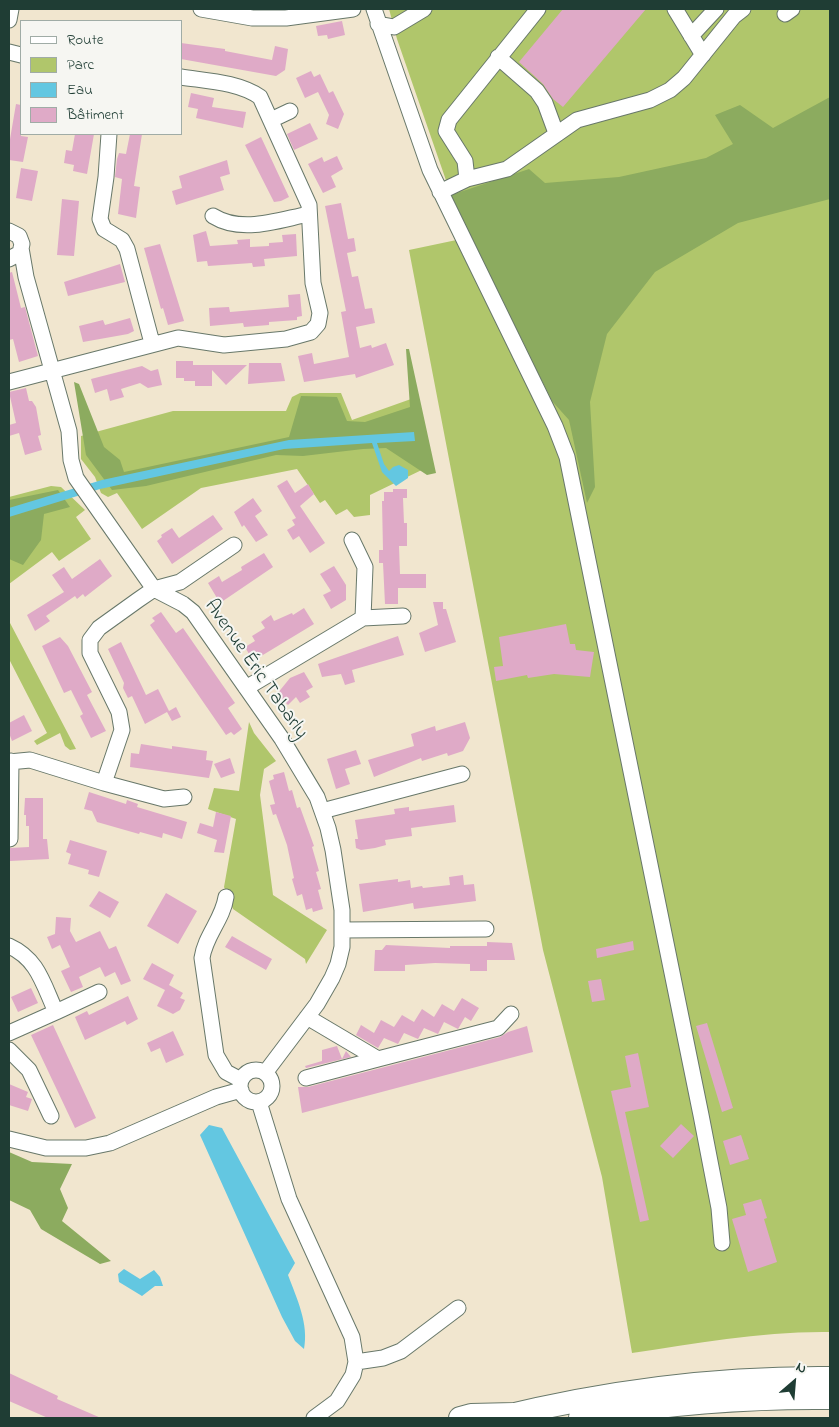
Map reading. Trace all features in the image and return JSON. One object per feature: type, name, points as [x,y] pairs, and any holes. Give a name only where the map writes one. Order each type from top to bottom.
[{"type":"highway","points":[[460,1418],[471,1415],[508,1416],[577,1400],[689,1384],[830,1378]]},
{"type":"highway","points":[[580,1418],[638,1409],[701,1403],[830,1398]]},
{"type":"street","points":[[9,20],[11,9]]},
{"type":"street","points":[[201,9],[252,18],[286,18],[353,9]]},
{"type":"street","points":[[374,9],[430,170],[555,426],[567,457],[701,1115],[719,1208],[722,1243]]},
{"type":"street","points":[[378,24],[394,27],[424,9]]},
{"type":"street","points":[[467,179],[464,160],[446,131],[449,120],[538,9]]},
{"type":"street","points":[[675,9],[703,55]]},
{"type":"street","points":[[691,36],[716,9]]},
{"type":"street","points":[[440,192],[467,179],[507,169],[577,120],[600,112],[629,107],[657,97],[684,78],[734,16],[743,9]]},
{"type":"street","points":[[498,57],[537,91],[545,103],[556,133]]},
{"type":"street","points":[[9,382],[52,372],[152,343],[183,338],[224,345],[286,339],[311,332],[318,324],[320,313],[313,283],[309,214],[306,196],[260,97],[250,90],[182,77]]},
{"type":"street","points":[[271,120],[290,110]]},
{"type":"street","points":[[108,135],[106,177],[100,219],[104,229],[122,240],[127,249],[152,343]]},
{"type":"street","points":[[213,216],[224,223],[240,227],[309,214]]},
{"type":"street","name":"Avenue Éric Tabarly","points":[[11,230],[21,240],[26,277],[69,431],[71,460],[76,478],[154,589],[183,604],[192,612],[282,739],[322,811],[333,850],[342,910],[342,947],[332,978],[307,1017],[265,1073]]},
{"type":"street","points":[[21,248],[17,256],[9,260],[26,277]]},
{"type":"street","points":[[352,540],[365,567],[363,618]]},
{"type":"street","points":[[104,782],[122,730],[119,712],[90,653],[90,640],[99,628],[154,589],[180,582],[234,545]]},
{"type":"street","points":[[246,688],[363,618],[402,616]]},
{"type":"street","points":[[10,839],[10,762],[30,760],[164,799],[184,797]]},
{"type":"street","points":[[322,811],[462,774]]},
{"type":"street","points":[[9,1139],[46,1148],[86,1148],[110,1143],[241,1085],[251,1071],[265,1073],[270,1080],[272,1089],[267,1098],[259,1102],[246,1098],[241,1085],[226,1072],[216,1055],[202,958],[204,948],[224,908],[226,897]]},
{"type":"street","points":[[342,930],[486,929]]},
{"type":"street","points":[[9,946],[23,952],[34,962],[56,1012]]},
{"type":"street","points":[[9,1033],[99,992]]},
{"type":"street","points":[[306,1078],[498,1028],[511,1014]]},
{"type":"street","points":[[307,1017],[378,1059]]},
{"type":"street","points":[[9,1050],[29,1070],[51,1116]]},
{"type":"street","points":[[259,1102],[289,1199],[352,1337],[356,1362],[353,1375],[337,1401],[314,1418]]},
{"type":"street","points":[[356,1362],[383,1358],[401,1351],[458,1308]]},
{"type":"green space","points":[[389,9],[830,9],[830,1332],[780,1333],[632,1353],[602,1177],[543,950],[409,250],[466,238],[397,39]]},
{"type":"green space","points":[[830,97],[830,199],[738,223],[655,272],[607,334],[590,402],[595,487],[587,503],[569,420],[552,401],[451,195],[529,169],[545,183],[619,177],[706,158],[733,144],[715,115],[740,105],[773,128]]},
{"type":"green space","points":[[406,349],[409,349],[436,473],[427,475],[386,448],[363,449],[303,456],[276,455],[146,486],[112,490],[86,455],[74,382],[79,384],[104,447],[120,460],[124,472],[289,437],[301,396],[337,397],[347,421],[365,422],[410,407]]},
{"type":"green space","points":[[300,393],[341,393],[352,420],[411,399],[432,465],[370,495],[370,515],[354,517],[347,509],[336,515],[325,500],[320,503],[297,469],[201,488],[142,529],[117,493],[108,497],[101,493],[95,477],[81,459],[81,436],[173,411],[286,411],[292,397]]},
{"type":"green space","points":[[51,486],[61,487],[85,510],[76,517],[91,539],[59,561],[52,552],[9,584],[9,497]]},
{"type":"green space","points":[[58,490],[70,507],[44,514],[41,540],[23,565],[9,559],[9,500]]},
{"type":"green space","points":[[9,621],[76,749],[70,750],[65,746],[60,733],[37,745],[34,741],[47,733],[9,659]]},
{"type":"green space","points":[[249,722],[254,733],[276,761],[264,769],[260,795],[273,895],[327,930],[306,964],[305,959],[233,909],[224,887],[236,819],[208,809],[214,788],[239,791]]},
{"type":"green space","points":[[9,1152],[32,1162],[72,1164],[60,1189],[68,1208],[62,1221],[111,1261],[100,1264],[41,1229],[30,1210],[9,1200]]},
{"type":"water","points":[[414,432],[415,441],[377,443],[384,464],[389,471],[399,465],[408,470],[408,478],[396,486],[382,472],[372,443],[284,449],[100,489],[9,517],[9,508],[102,480],[289,440]]},
{"type":"water","points":[[209,1125],[222,1128],[295,1263],[288,1275],[304,1321],[304,1349],[295,1341],[282,1317],[200,1135]]},
{"type":"water","points":[[124,1269],[140,1279],[154,1270],[160,1277],[163,1286],[155,1286],[142,1296],[119,1282],[118,1274]]},
{"type":"building","points":[[563,9],[646,9],[563,107],[553,99],[543,84],[519,62]]},
{"type":"building","points":[[342,21],[345,35],[328,39],[327,35],[318,36],[316,26]]},
{"type":"building","points":[[182,43],[225,49],[225,51],[272,60],[275,46],[288,49],[285,70],[276,76],[182,59]]},
{"type":"building","points":[[311,71],[314,77],[320,74],[329,93],[333,91],[344,114],[338,129],[326,124],[329,115],[318,92],[305,98],[296,78]]},
{"type":"building","points":[[191,93],[214,98],[212,107],[246,112],[243,128],[196,118],[198,109],[188,107]]},
{"type":"building","points":[[16,104],[20,105],[20,135],[28,137],[23,162],[9,160],[9,145]]},
{"type":"building","points":[[310,123],[318,139],[294,150],[287,134]]},
{"type":"building","points":[[75,135],[94,135],[87,174],[73,171],[74,165],[64,163],[66,150],[72,151]]},
{"type":"building","points":[[130,135],[142,135],[134,186],[140,187],[136,218],[118,214],[122,179],[115,177],[117,159],[119,153],[126,154]]},
{"type":"building","points":[[261,137],[289,197],[281,201],[274,202],[245,145]]},
{"type":"building","points":[[337,156],[343,169],[331,176],[336,187],[323,193],[308,164],[322,157],[324,162]]},
{"type":"building","points":[[227,160],[230,174],[220,177],[224,190],[176,205],[172,191],[182,188],[179,176]]},
{"type":"building","points":[[21,168],[38,171],[32,201],[16,198]]},
{"type":"building","points":[[62,199],[79,201],[74,256],[57,255]]},
{"type":"building","points":[[341,203],[348,239],[354,238],[356,251],[347,253],[352,277],[358,276],[365,309],[372,308],[375,323],[356,327],[360,348],[371,345],[372,348],[386,343],[394,365],[356,378],[355,374],[304,382],[298,356],[312,353],[314,364],[349,357],[341,312],[346,311],[325,206]]},
{"type":"building","points":[[206,231],[210,246],[238,244],[237,240],[250,239],[250,247],[269,246],[269,243],[283,242],[282,235],[296,234],[297,256],[264,259],[265,266],[253,267],[252,263],[208,266],[207,261],[197,262],[193,235]]},
{"type":"building","points":[[160,244],[184,321],[168,325],[163,308],[161,309],[144,248]]},
{"type":"building","points":[[120,264],[125,282],[68,296],[64,282]]},
{"type":"building","points":[[12,272],[21,308],[25,307],[38,356],[19,362],[13,339],[9,340],[9,273]]},
{"type":"building","points":[[300,294],[302,316],[297,317],[297,320],[269,322],[269,325],[244,327],[243,323],[210,326],[209,308],[229,307],[230,312],[289,307],[288,295]]},
{"type":"building","points":[[130,318],[134,331],[128,334],[83,342],[79,326],[103,320],[105,325]]},
{"type":"building","points":[[176,361],[193,361],[193,365],[247,365],[226,385],[212,370],[212,386],[195,386],[195,381],[184,381],[184,378],[176,378]]},
{"type":"building","points":[[249,363],[281,363],[285,381],[248,384]]},
{"type":"building","points":[[142,366],[151,371],[158,369],[162,385],[148,388],[140,383],[121,389],[124,397],[110,401],[107,389],[95,393],[91,379]]},
{"type":"building","points":[[26,388],[29,401],[32,401],[36,407],[41,435],[38,436],[42,450],[25,455],[19,433],[9,436],[9,425],[16,423],[9,392]]},
{"type":"building","points":[[287,480],[295,493],[308,484],[314,494],[300,506],[325,543],[310,553],[299,536],[293,540],[287,530],[295,525],[292,520],[296,518],[277,486]]},
{"type":"building","points":[[393,489],[407,489],[407,498],[403,498],[404,523],[407,523],[407,546],[399,546],[400,574],[426,574],[426,588],[398,588],[398,604],[385,604],[383,563],[379,563],[379,550],[383,550],[382,501],[384,501],[384,492],[393,492]]},
{"type":"building","points":[[253,498],[262,511],[255,516],[268,535],[256,542],[244,525],[242,527],[234,512]]},
{"type":"building","points":[[213,515],[223,529],[172,564],[157,541],[162,537],[161,535],[172,528],[179,538]]},
{"type":"building","points":[[264,553],[273,567],[220,603],[208,583],[219,576],[222,582],[242,570],[241,567]]},
{"type":"building","points":[[100,559],[112,576],[85,597],[83,594],[77,599],[75,596],[46,616],[50,621],[35,631],[27,615],[64,592],[52,575],[64,567],[72,579]]},
{"type":"building","points":[[334,566],[346,585],[346,600],[331,609],[323,595],[331,591],[320,574]]},
{"type":"building","points":[[433,602],[443,602],[443,609],[446,609],[456,642],[425,652],[419,633],[438,625]]},
{"type":"building","points":[[304,608],[314,624],[253,661],[245,647],[255,641],[252,636],[265,628],[261,622],[271,615],[274,621],[292,613],[293,615]]},
{"type":"building","points":[[161,612],[176,633],[183,628],[235,703],[228,708],[242,729],[234,735],[231,732],[226,735],[150,625],[155,621],[152,618]]},
{"type":"building","points":[[566,624],[570,644],[575,644],[576,650],[594,652],[590,677],[554,674],[528,678],[527,675],[496,681],[494,667],[503,666],[499,637]]},
{"type":"building","points":[[398,636],[404,655],[352,670],[355,682],[345,685],[341,674],[322,677],[318,664]]},
{"type":"building","points":[[60,637],[68,646],[92,692],[87,695],[106,731],[91,738],[80,716],[83,714],[71,690],[64,693],[42,646]]},
{"type":"building","points":[[121,642],[146,695],[158,689],[169,711],[176,707],[181,717],[172,721],[167,712],[145,724],[132,696],[128,698],[123,688],[124,683],[108,649]]},
{"type":"building","points":[[304,672],[313,687],[306,691],[310,697],[300,703],[296,697],[288,705],[277,694],[290,678]]},
{"type":"building","points":[[24,715],[32,731],[12,741],[9,733],[9,723]]},
{"type":"building","points":[[465,722],[470,738],[463,751],[448,756],[447,753],[422,761],[421,758],[374,777],[368,760],[414,746],[411,734],[435,726],[436,731]]},
{"type":"building","points":[[141,744],[172,749],[172,746],[207,751],[206,760],[213,761],[209,778],[130,767],[131,753],[139,754]]},
{"type":"building","points":[[356,750],[361,764],[345,769],[350,784],[336,789],[327,759]]},
{"type":"building","points":[[230,758],[235,773],[221,778],[214,764]]},
{"type":"building","points":[[284,772],[289,791],[292,790],[297,808],[300,807],[314,846],[312,847],[319,871],[316,872],[321,889],[318,890],[323,909],[313,912],[312,908],[306,910],[302,894],[297,896],[292,879],[294,878],[287,845],[276,814],[273,815],[270,805],[275,804],[269,781],[274,779],[273,775]]},
{"type":"building","points":[[89,792],[126,804],[127,800],[138,804],[137,807],[187,822],[182,839],[163,833],[162,838],[140,832],[139,834],[97,822],[92,811],[84,809]]},
{"type":"building","points":[[25,798],[43,798],[43,839],[47,839],[49,859],[10,861],[10,848],[29,847],[29,826],[26,826],[26,815],[24,815]]},
{"type":"building","points":[[454,805],[456,822],[411,828],[412,836],[385,840],[386,845],[375,848],[361,850],[356,848],[355,839],[358,839],[355,820],[395,814],[394,809],[409,807],[409,811]]},
{"type":"building","points":[[216,812],[231,816],[224,853],[214,852],[217,840],[197,833],[200,823],[213,827]]},
{"type":"building","points":[[70,840],[107,851],[99,877],[88,874],[89,870],[68,864],[71,854],[66,852]]},
{"type":"building","points":[[463,875],[464,885],[474,884],[476,901],[414,909],[413,903],[363,912],[359,884],[398,879],[398,882],[410,880],[411,888],[422,886],[423,888],[450,885],[449,877]]},
{"type":"building","points":[[99,891],[119,902],[110,918],[89,906]]},
{"type":"building","points":[[166,893],[197,911],[178,944],[147,926]]},
{"type":"building","points":[[56,917],[71,918],[70,931],[76,942],[100,931],[109,949],[116,946],[131,981],[121,985],[115,972],[105,977],[100,967],[79,977],[83,987],[71,992],[61,971],[70,967],[60,945],[52,949],[47,937],[55,934]]},
{"type":"building","points":[[232,936],[272,959],[266,970],[225,947]]},
{"type":"building","points":[[633,941],[634,950],[597,958],[596,949]]},
{"type":"building","points":[[487,942],[512,943],[515,960],[487,960],[487,971],[470,971],[470,964],[435,963],[405,965],[405,971],[374,971],[375,950],[382,950],[386,945],[450,948],[450,946],[487,946]]},
{"type":"building","points":[[152,963],[174,975],[169,985],[183,993],[180,998],[185,1000],[180,1010],[173,1014],[157,1006],[165,990],[143,979]]},
{"type":"building","points":[[601,979],[605,1000],[592,1002],[588,981]]},
{"type":"building","points":[[31,988],[38,1003],[18,1012],[11,997]]},
{"type":"building","points":[[128,996],[138,1019],[127,1025],[125,1021],[85,1040],[75,1017],[87,1011],[89,1015]]},
{"type":"building","points":[[462,998],[479,1008],[471,1021],[465,1017],[458,1029],[444,1022],[438,1034],[424,1028],[418,1039],[404,1033],[398,1044],[384,1038],[378,1048],[356,1035],[361,1025],[374,1033],[381,1020],[394,1027],[402,1015],[414,1022],[422,1009],[434,1017],[442,1004],[454,1011]]},
{"type":"building","points":[[707,1023],[733,1108],[722,1112],[696,1026]]},
{"type":"building","points":[[53,1025],[96,1118],[75,1128],[31,1035]]},
{"type":"building","points":[[527,1026],[533,1052],[302,1113],[298,1087],[308,1087],[500,1037],[508,1032]]},
{"type":"building","points":[[173,1031],[184,1055],[166,1063],[160,1048],[151,1052],[147,1043]]},
{"type":"building","points":[[337,1046],[342,1059],[346,1051],[351,1057],[306,1068],[305,1066],[322,1061],[322,1050]]},
{"type":"building","points":[[638,1053],[649,1107],[625,1112],[649,1220],[640,1222],[611,1091],[631,1087],[625,1056]]},
{"type":"building","points":[[9,1084],[28,1092],[26,1097],[32,1099],[28,1111],[9,1105]]},
{"type":"building","points":[[681,1124],[694,1136],[673,1158],[660,1146]]},
{"type":"building","points":[[741,1135],[749,1159],[730,1165],[723,1141]]},
{"type":"building","points":[[761,1199],[767,1218],[764,1219],[777,1262],[748,1272],[732,1219],[746,1215],[743,1204]]},
{"type":"building","points":[[9,1373],[58,1396],[57,1399],[101,1418],[48,1418],[9,1401]]}]
